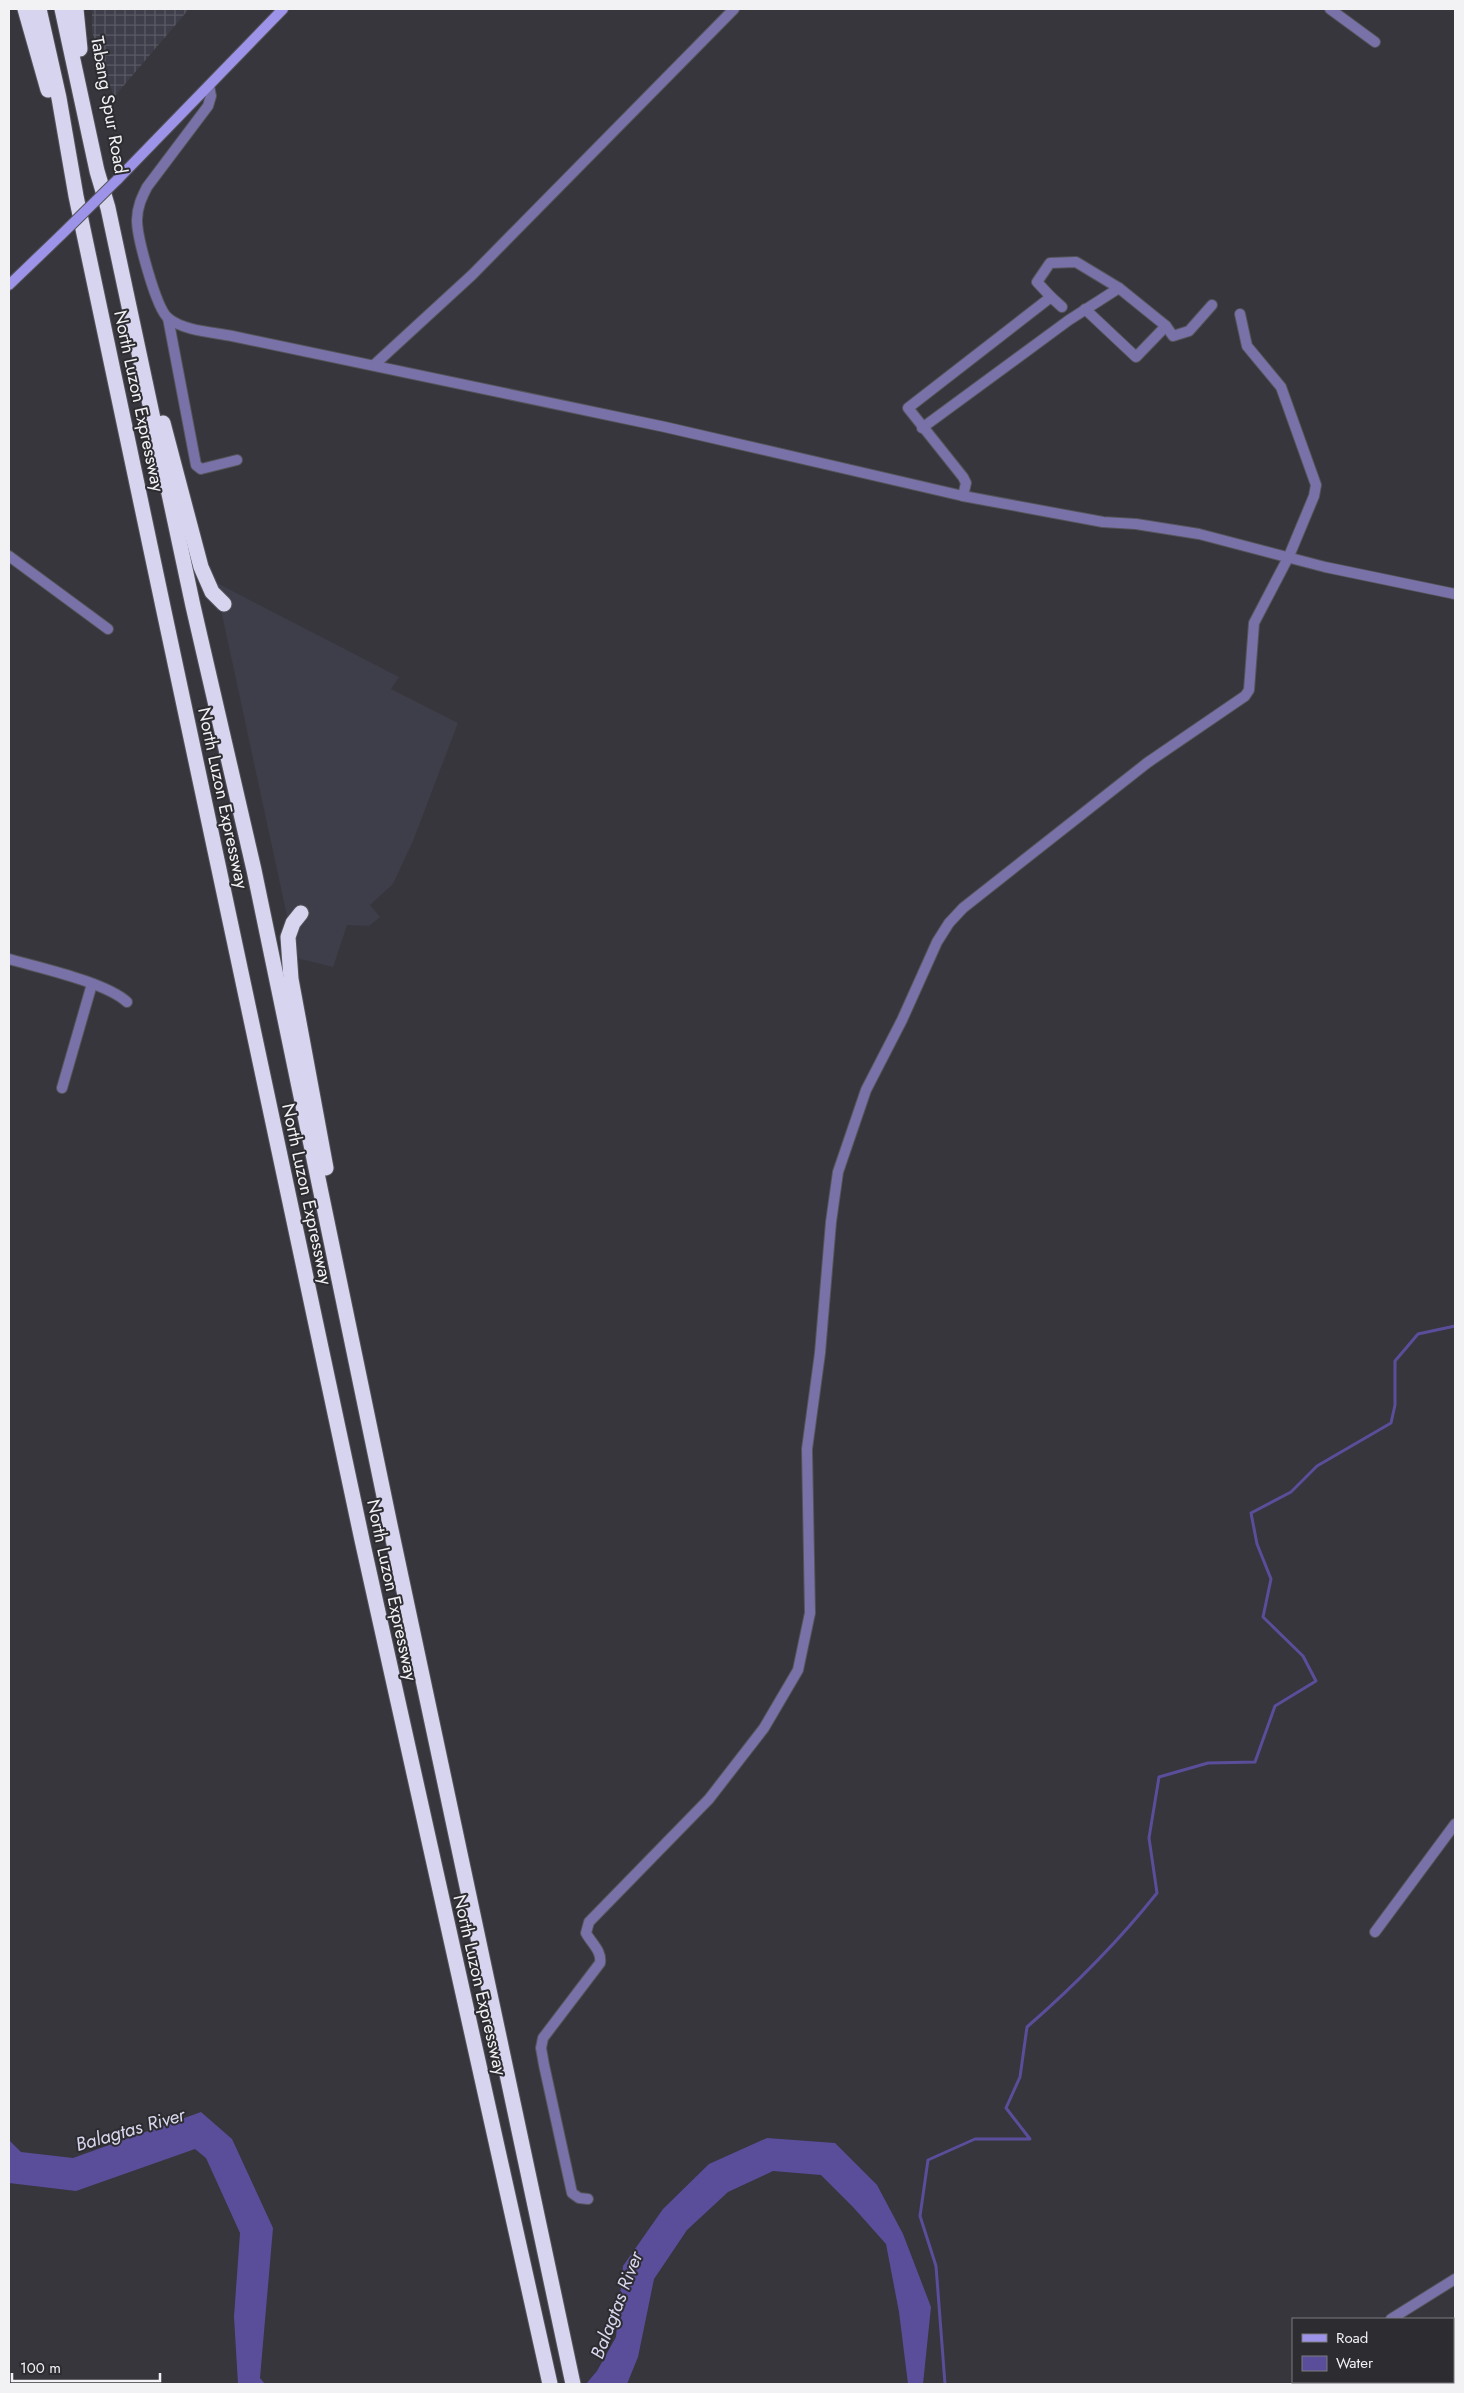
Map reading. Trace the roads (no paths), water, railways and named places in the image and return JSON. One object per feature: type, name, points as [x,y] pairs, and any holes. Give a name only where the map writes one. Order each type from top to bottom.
[{"type":"highway","points":[[25,9],[76,196]]},
{"type":"highway","name":"North Luzon Expressway","points":[[39,9],[59,98],[76,196],[362,1540],[550,2384]]},
{"type":"highway","name":"North Luzon Expressway","points":[[62,9],[97,172],[108,208],[193,606],[254,870],[573,2384]]},
{"type":"highway","name":"Tabang Spur Road","points":[[76,9],[78,35],[108,208]]},
{"type":"highway","points":[[125,288],[174,459],[194,544],[212,592],[224,604]]},
{"type":"highway","points":[[301,913],[293,922],[288,937],[290,962],[326,1169],[332,1244]]},
{"type":"main road","points":[[9,285],[118,180],[283,9]]},
{"type":"street","points":[[374,365],[472,275],[734,9]]},
{"type":"street","points":[[1330,9],[1375,42]]},
{"type":"street","points":[[209,86],[211,96],[208,106],[147,187],[140,201],[137,218],[141,250],[158,299],[168,318],[196,465],[201,469],[237,460]]},
{"type":"street","points":[[1062,307],[1037,282],[1050,263],[1076,262],[1119,288],[1166,326],[1173,336],[1189,331],[1212,304]]},
{"type":"street","points":[[922,428],[1085,309],[1119,288]]},
{"type":"street","points":[[963,496],[966,484],[963,477],[922,428],[908,408],[1051,297]]},
{"type":"street","points":[[1085,309],[1136,357],[1166,326]]},
{"type":"street","points":[[588,2199],[579,2198],[572,2192],[544,2066],[543,2038],[600,1963],[601,1956],[586,1933],[590,1922],[708,1799],[764,1728],[798,1670],[810,1613],[807,1449],[820,1353],[831,1222],[838,1172],[866,1090],[902,1020],[937,942],[949,923],[963,908],[1147,763],[1247,694],[1250,687],[1254,623],[1289,556],[1314,496],[1316,485],[1281,387],[1247,346],[1240,314]]},
{"type":"street","points":[[168,318],[182,325],[664,427],[963,496],[1103,522],[1136,524],[1199,534],[1256,550],[1289,556],[1325,567],[1455,594]]},
{"type":"street","points":[[9,556],[108,629]]},
{"type":"street","points":[[9,959],[114,992],[127,1002]]},
{"type":"street","points":[[62,1088],[92,984]]},
{"type":"street","points":[[1375,1932],[1455,1824]]},
{"type":"street","points":[[1393,2318],[1455,2279]]},
{"type":"water","points":[[201,2112],[232,2139],[273,2228],[260,2378],[265,2384],[238,2384],[234,2317],[240,2233],[206,2158],[195,2149],[76,2191],[9,2183],[9,2140],[21,2152],[73,2158]]},
{"type":"water","points":[[767,2138],[835,2143],[877,2185],[903,2234],[931,2307],[923,2384],[908,2384],[899,2312],[886,2244],[821,2175],[773,2171],[728,2192],[687,2230],[654,2279],[638,2357],[627,2384],[586,2384],[597,2371],[616,2337],[623,2266],[663,2209],[709,2164]]},
{"type":"waterway","points":[[945,2384],[936,2266],[920,2216],[928,2160],[975,2139],[1030,2139],[1006,2108],[1020,2077],[1027,2027],[1095,1963],[1157,1893],[1149,1838],[1159,1777],[1208,1763],[1255,1762],[1275,1706],[1316,1681],[1303,1656],[1263,1617],[1271,1579],[1257,1544],[1251,1513],[1291,1492],[1317,1466],[1391,1423],[1395,1405],[1395,1361],[1418,1334],[1455,1326]]},
{"type":"water label","name":"Balagtas River","points":[[130,2129]]},
{"type":"water label","name":"Balagtas River","points":[[616,2305]]}]
